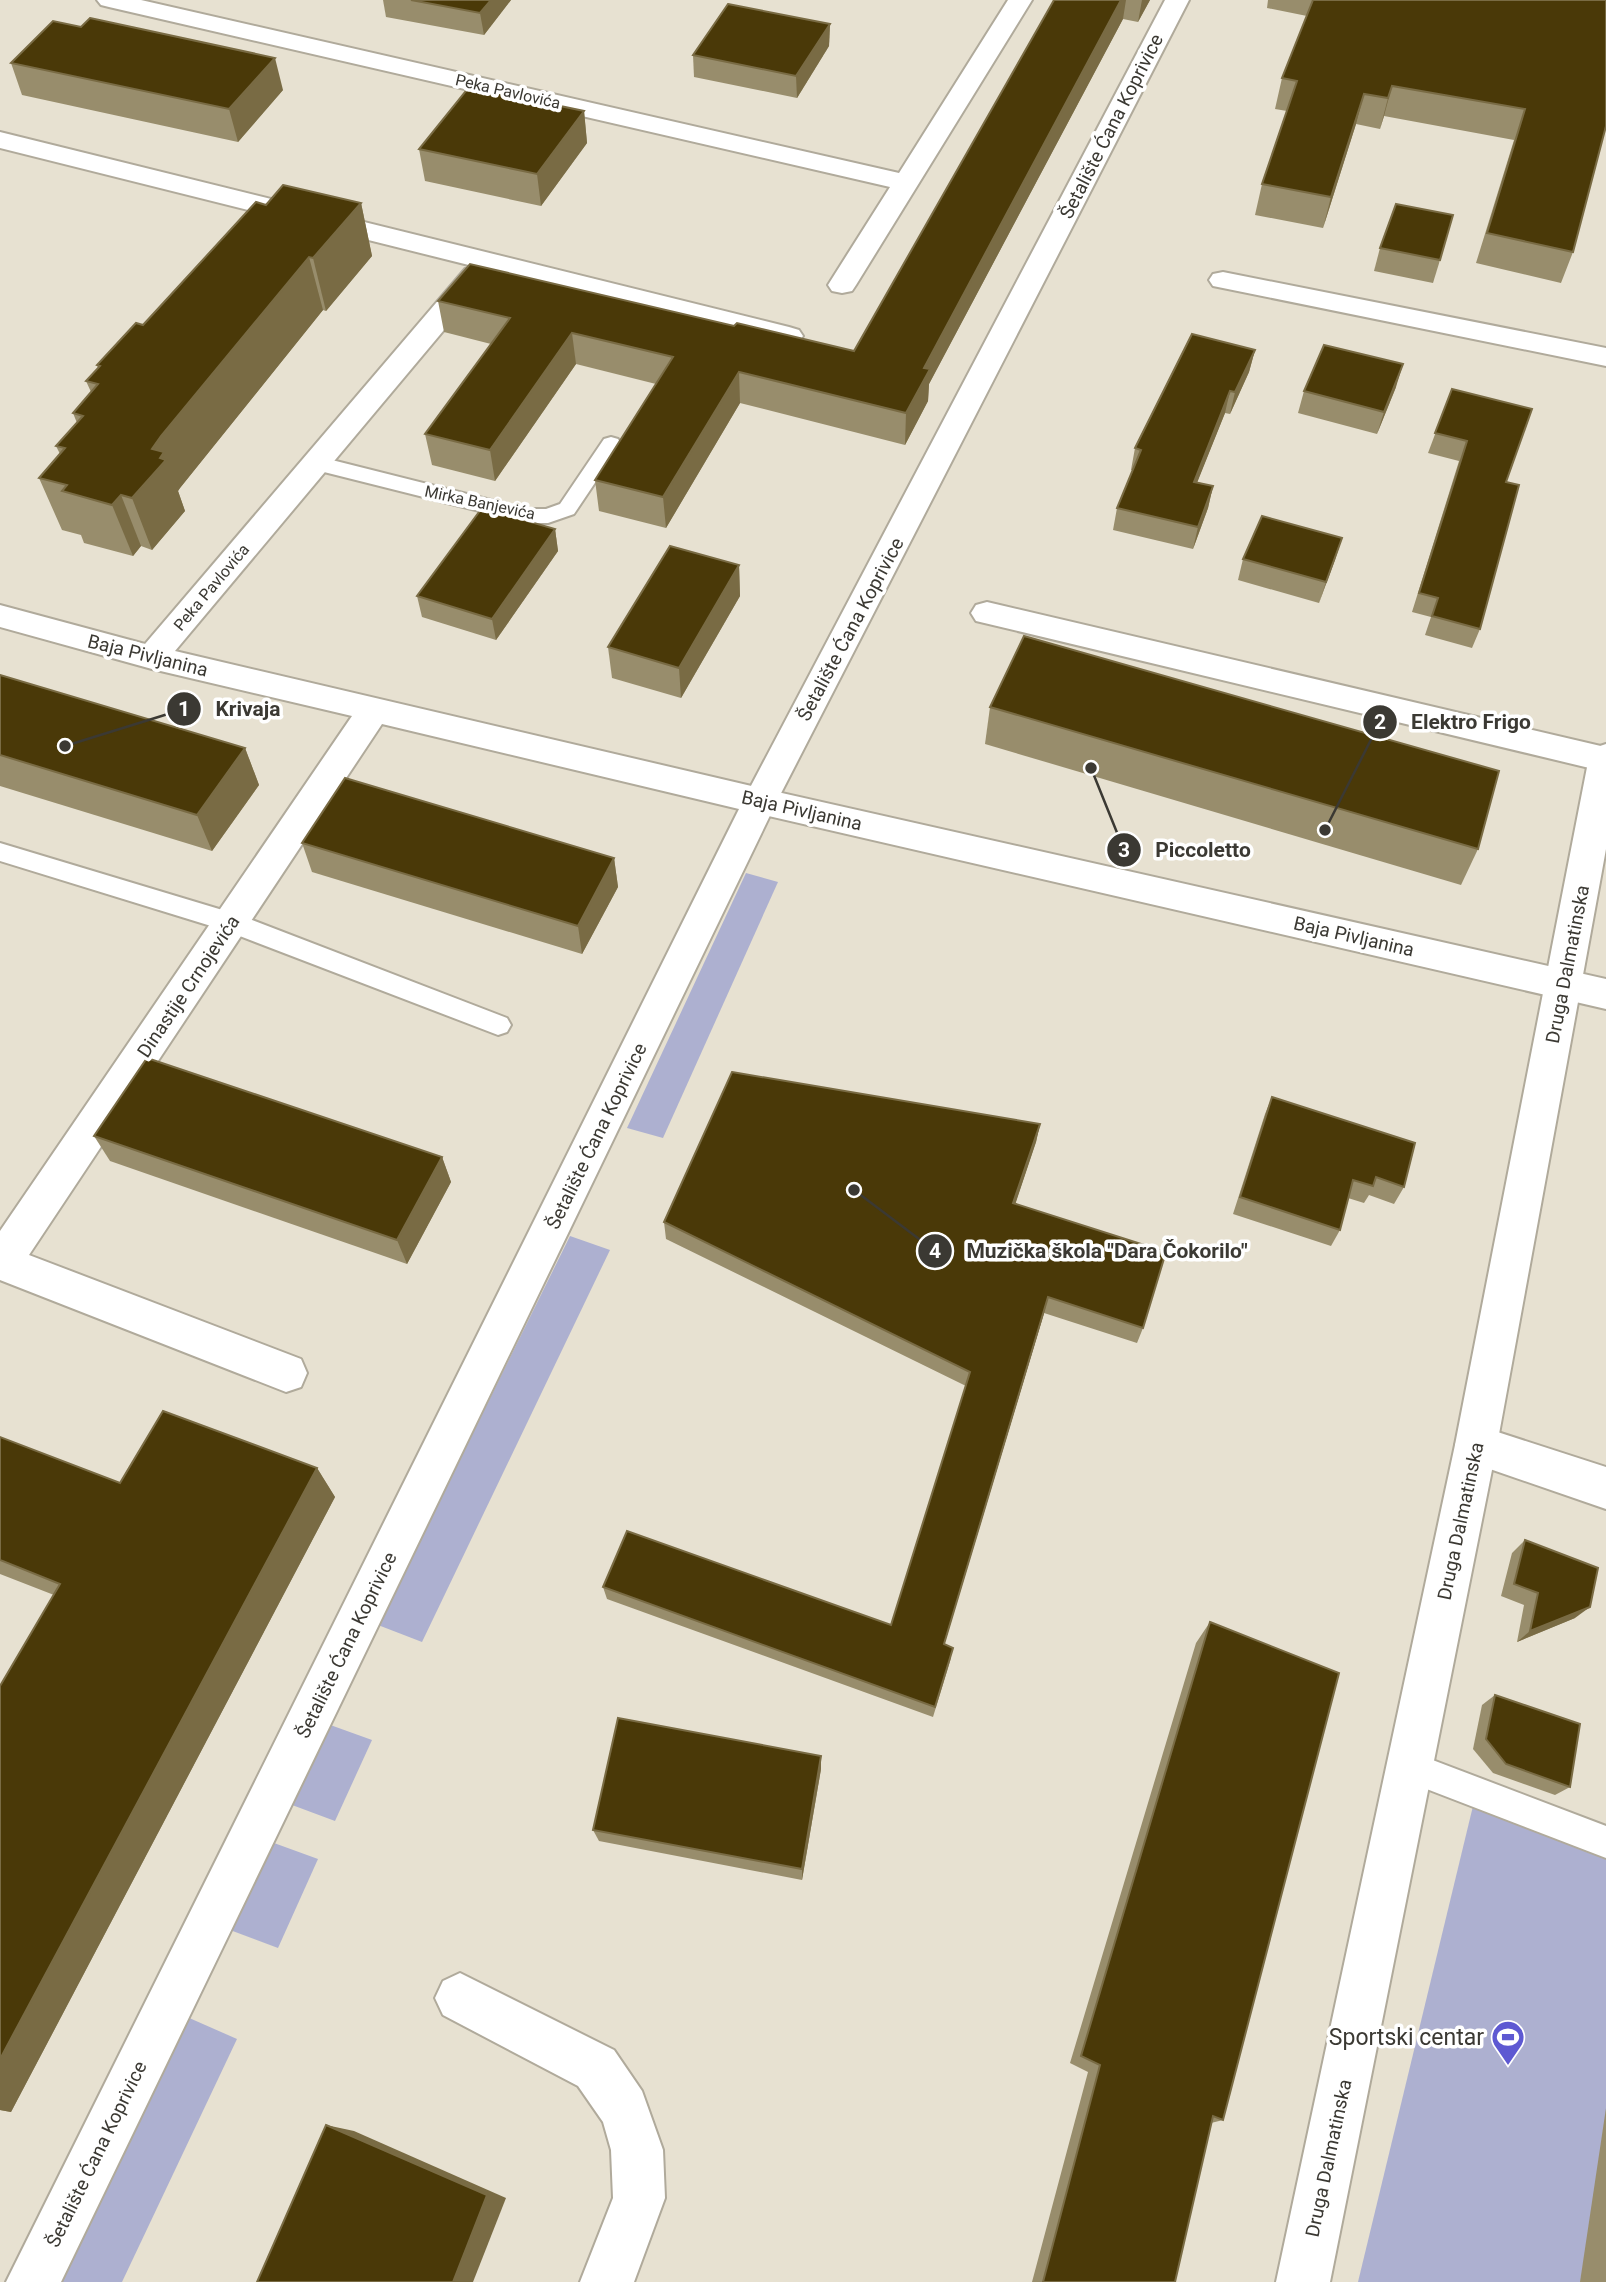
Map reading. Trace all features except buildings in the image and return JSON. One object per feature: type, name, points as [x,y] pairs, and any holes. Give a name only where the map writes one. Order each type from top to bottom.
[{"type":"street","name":"Peka Pavlovića","points":[[110,0],[905,181]]},
{"type":"street","points":[[842,285],[1020,0]]},
{"type":"street","name":"Šetalište Ćana Koprivice","points":[[33,2282],[760,801],[1177,0]]},
{"type":"street","points":[[0,140],[811,342]]},
{"type":"street","name":"Peka Pavlovića","points":[[152,657],[488,260]]},
{"type":"street","points":[[1223,280],[1606,357]]},
{"type":"street","points":[[987,613],[1606,758]]},
{"type":"street","name":"Baja Pivljanina","points":[[0,616],[152,657],[760,801],[1606,994]]},
{"type":"street","name":"Dinastije Crnojevića","points":[[286,1373],[1,1262],[374,710]]},
{"type":"street","name":"Druga Dalmatinska","points":[[1303,2282],[1476,1445],[1606,758]]},
{"type":"street","points":[[1476,1445],[1606,1488]]},
{"type":"street","points":[[460,1998],[596,2068],[624,2109],[637,2150],[639,2198],[607,2282]]},
{"type":"lane","name":"Mirka Banjevića","points":[[316,463],[527,516],[548,516],[567,509],[611,443]]},
{"type":"lane","points":[[0,852],[230,922],[498,1025]]},
{"type":"lane","points":[[1409,1768],[1606,1842]]},
{"type":"shaded area","points":[[746,873],[778,882],[663,1138],[627,1128]]},
{"type":"shaded area","points":[[570,1236],[610,1250],[422,1642],[378,1625]]},
{"type":"shaded area","points":[[322,1722],[372,1740],[335,1821],[284,1802]]},
{"type":"shaded area","name":"Sportski centar","points":[[1473,1806],[1606,1852],[1606,2282],[1358,2282]]},
{"type":"shaded area","points":[[263,1839],[318,1859],[278,1948],[222,1927]]},
{"type":"shaded area","points":[[187,2017],[237,2039],[122,2282],[57,2282]]},
{"type":"place","name":"Krivaja","points":[[65,746]]},
{"type":"place","name":"Piccoletto","points":[[1091,768]]},
{"type":"place","name":"Elektro Frigo","points":[[1325,830]]},
{"type":"place","name":"Muzička škola \"Dara Čokorilo\"","points":[[854,1190]]},
{"type":"place","name":"Sportski centar","points":[[1508,2067]]}]
